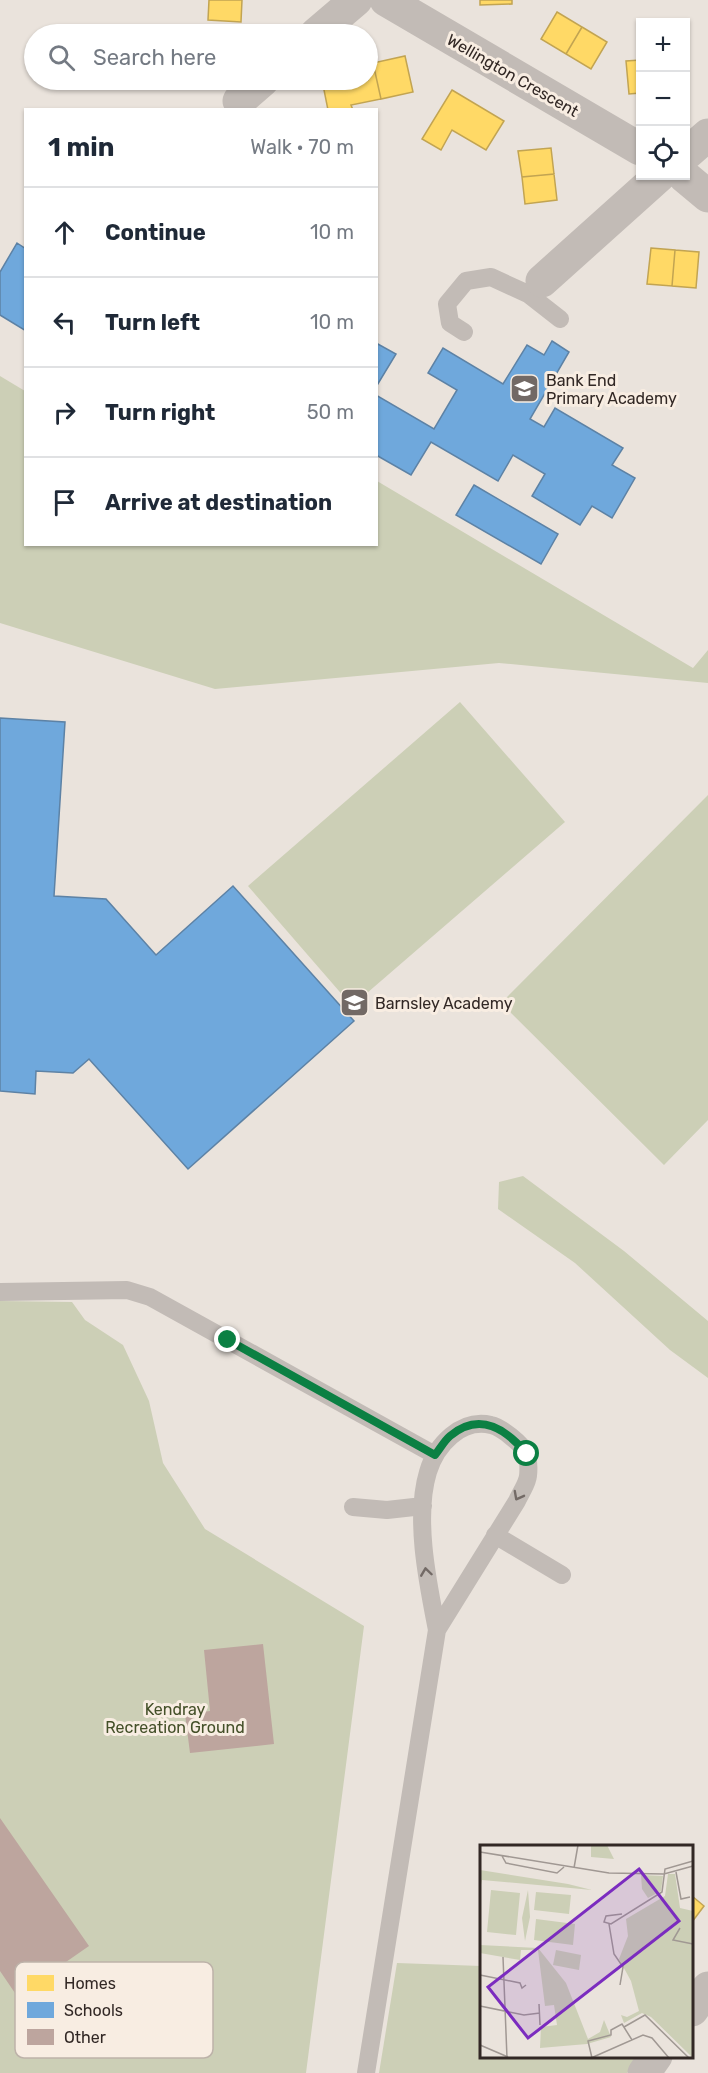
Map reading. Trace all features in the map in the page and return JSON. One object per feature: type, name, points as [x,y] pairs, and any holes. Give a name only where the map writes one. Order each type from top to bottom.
[{"type":"street","points":[[328,24],[356,0]]},
{"type":"street","name":"Wellington Crescent","points":[[386,0],[636,147]]},
{"type":"street","points":[[233,105],[251,90]]},
{"type":"street","points":[[690,151],[708,135]]},
{"type":"street","points":[[535,287],[655,180]]},
{"type":"street","points":[[689,180],[708,196]]},
{"type":"street","points":[[693,2009],[708,1988]]},
{"type":"street","points":[[644,2073],[655,2058]]},
{"type":"lane","points":[[464,333],[450,323],[447,304],[466,281],[491,277],[535,287],[560,319]]},
{"type":"lane","points":[[0,1292],[127,1290],[150,1297],[435,1455]]},
{"type":"lane","points":[[366,2073],[437,1630],[425,1570],[423,1506],[428,1473],[435,1455],[450,1436],[471,1424],[493,1425],[514,1438],[527,1454],[527,1479],[516,1501],[437,1630]]},
{"type":"lane","points":[[352,1507],[387,1510],[423,1506]]},
{"type":"lane","points":[[495,1535],[562,1575]]},
{"type":"green space","points":[[0,376],[24,390],[24,546],[378,546],[378,482],[693,668],[708,650],[708,683],[499,663],[215,689],[0,623]]},
{"type":"green space","points":[[460,702],[565,822],[352,1006],[248,886]]},
{"type":"green space","points":[[708,795],[708,1120],[664,1165],[501,1003]]},
{"type":"green space","points":[[523,1176],[624,1251],[708,1321],[708,1378],[670,1350],[575,1263],[498,1209],[499,1182]]},
{"type":"green space","name":"Kendray Recreation Ground","points":[[0,1301],[72,1302],[85,1320],[123,1345],[149,1401],[163,1463],[205,1529],[364,1626],[306,2073],[0,2073]]},
{"type":"green space","points":[[397,1963],[480,1966],[480,2058],[638,2059],[627,2073],[379,2073]]},
{"type":"building: Homes","points":[[209,0],[242,0],[241,22],[208,20]]},
{"type":"building: Homes","points":[[480,0],[512,0],[512,4],[480,5]]},
{"type":"building: Homes","points":[[557,12],[582,27],[566,54],[541,39]]},
{"type":"building: Homes","points":[[582,27],[607,42],[591,69],[566,54]]},
{"type":"building: Homes","points":[[405,56],[413,92],[381,99],[378,86],[378,62]]},
{"type":"building: Homes","points":[[636,60],[636,93],[629,94],[626,61]]},
{"type":"building: Homes","points":[[378,86],[381,99],[351,105],[352,108],[328,108],[324,90],[378,90]]},
{"type":"building: Homes","points":[[452,90],[504,121],[486,150],[452,130],[441,150],[422,139]]},
{"type":"building: Homes","points":[[551,148],[554,174],[522,177],[518,151]]},
{"type":"building: Homes","points":[[554,174],[557,200],[525,204],[522,177]]},
{"type":"building: Homes","points":[[651,248],[675,250],[672,286],[647,284]]},
{"type":"building: Homes","points":[[675,250],[699,252],[696,288],[672,286]]},
{"type":"building: Homes","points":[[693,1897],[704,1906],[693,1921]]},
{"type":"building: Schools","points":[[17,243],[24,248],[24,330],[0,315],[0,272]]},
{"type":"building: Schools","points":[[552,341],[569,352],[530,419],[544,427],[555,408],[623,448],[612,465],[635,478],[612,518],[592,506],[580,525],[532,496],[545,474],[513,455],[498,481],[431,442],[411,475],[378,456],[378,396],[434,429],[457,390],[428,373],[443,348],[503,384],[527,345],[544,355]]},
{"type":"building: Schools","points":[[378,344],[396,354],[378,384]]},
{"type":"building: Schools","points":[[474,485],[558,534],[541,564],[456,515]]},
{"type":"building: Schools","points":[[0,718],[65,722],[54,896],[106,899],[156,955],[233,886],[354,1021],[188,1169],[89,1059],[73,1073],[36,1071],[35,1094],[0,1091]]},
{"type":"building: Other","points":[[263,1644],[274,1744],[190,1753],[185,1714],[210,1711],[204,1650]]},
{"type":"building: Other","points":[[0,1818],[89,1946],[66,1962],[15,1962],[15,1993],[0,1971]]},
{"type":"place","name":"Bank End Primary Academy","points":[[525,389]]},
{"type":"place","name":"Barnsley Academy","points":[[354,1003]]},
{"type":"route","points":[[228,1340],[435,1455],[450,1436],[471,1424],[493,1425],[514,1438],[527,1454]]}]
